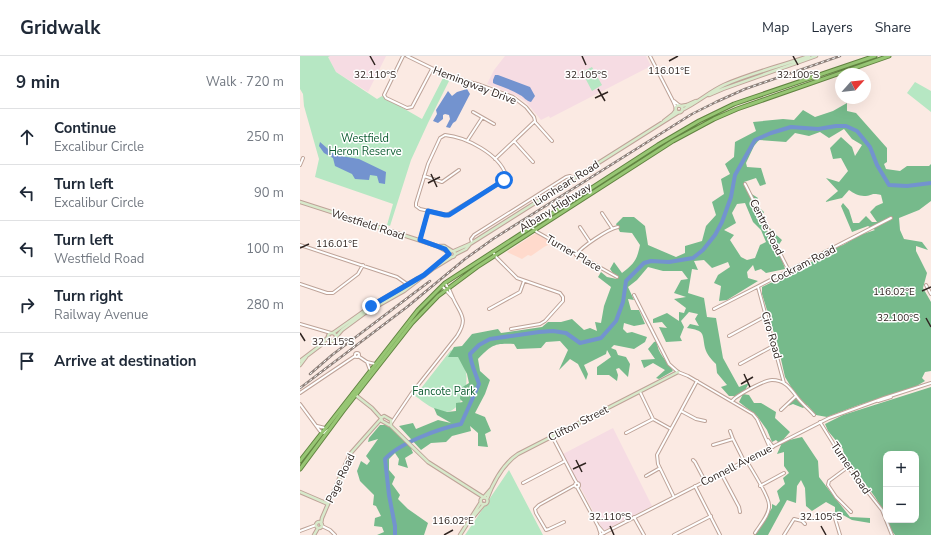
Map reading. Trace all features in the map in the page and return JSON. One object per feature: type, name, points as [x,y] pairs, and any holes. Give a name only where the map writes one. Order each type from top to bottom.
[{"type":"highway","name":"Albany Highway","points":[[300,469],[330,430],[370,371],[425,308],[447,289],[596,185],[688,126],[726,108],[875,56]]},
{"type":"highway","name":"Albany Highway","points":[[300,461],[325,428],[354,395],[403,332],[418,310],[444,285],[493,252],[599,189],[691,131],[726,113],[889,56]]},
{"type":"highway","points":[[870,58],[872,62]]},
{"type":"highway","points":[[782,88],[783,93]]},
{"type":"highway","points":[[688,126],[691,131]]},
{"type":"highway","points":[[596,185],[599,189]]},
{"type":"main road","name":"Lionheart Road","points":[[662,122],[673,114],[680,106],[697,101],[725,85],[809,56]]},
{"type":"main road","name":"Lionheart Road","points":[[705,96],[816,56]]},
{"type":"main road","name":"Lionheart Road","points":[[434,268],[439,262],[452,253],[471,243],[662,122],[692,106],[697,101]]},
{"type":"main road","points":[[680,106],[681,111]]},
{"type":"main road","points":[[676,109],[681,111]]},
{"type":"main road","name":"Westfield Road","points":[[300,202],[420,240],[452,253],[452,257],[434,268]]},
{"type":"main road","points":[[300,361],[322,345],[334,340],[342,330],[365,313],[397,295],[434,268]]},
{"type":"main road","points":[[322,345],[332,333],[366,309],[408,286]]},
{"type":"main road","points":[[385,298],[395,294],[397,295]]},
{"type":"main road","points":[[332,333],[336,337]]},
{"type":"main road","points":[[328,337],[331,341]]},
{"type":"main road","points":[[300,365],[308,355]]},
{"type":"main road","name":"Clifton Street","points":[[485,498],[507,464],[514,457],[678,372]]},
{"type":"main road","points":[[354,395],[378,411],[382,419],[391,422],[395,429],[411,446],[433,465],[485,498]]},
{"type":"main road","points":[[382,419],[391,422]]},
{"type":"main road","name":"Page Road","points":[[314,535],[317,525],[322,518],[351,452],[382,419]]},
{"type":"main road","points":[[300,491],[328,504]]},
{"type":"main road","points":[[475,493],[484,504]]},
{"type":"main road","points":[[461,535],[481,501],[485,498]]},
{"type":"main road","points":[[461,535],[478,510],[486,503],[485,498]]},
{"type":"main road","name":"Page Road","points":[[321,525],[322,518]]},
{"type":"main road","points":[[317,525],[320,528],[321,525]]},
{"type":"street","points":[[403,56],[384,95],[388,99],[407,108],[412,107],[432,68]]},
{"type":"street","name":"Hemingway Drive","points":[[407,56],[450,77],[477,84],[513,97],[526,107],[534,117],[535,121],[552,140]]},
{"type":"street","points":[[650,56],[674,101],[676,109]]},
{"type":"street","points":[[674,101],[680,106]]},
{"type":"street","points":[[473,112],[494,124]]},
{"type":"street","points":[[467,141],[482,118]]},
{"type":"street","points":[[495,159],[535,121]]},
{"type":"street","points":[[445,135],[467,141],[489,153],[506,173],[506,178],[449,215],[418,208],[416,204],[424,176],[439,140],[445,135]]},
{"type":"street","points":[[514,141],[533,162]]},
{"type":"street","points":[[300,165],[303,158]]},
{"type":"street","points":[[424,176],[442,182],[459,170]]},
{"type":"street","points":[[471,243],[471,239],[474,235],[566,177],[570,176],[573,179]]},
{"type":"street","name":"Centre Road","points":[[744,184],[789,271]]},
{"type":"street","points":[[420,240],[428,211]]},
{"type":"street","points":[[602,213],[612,228]]},
{"type":"street","name":"Cockram Road","points":[[714,309],[891,218]]},
{"type":"street","points":[[580,227],[590,243]]},
{"type":"street","points":[[576,254],[580,249],[612,228],[618,227]]},
{"type":"street","name":"Turner Place","points":[[533,229],[616,277]]},
{"type":"street","points":[[300,245],[401,279],[408,286]]},
{"type":"street","points":[[493,252],[495,256],[517,278],[560,293],[563,298],[563,301],[545,321],[540,324],[511,329]]},
{"type":"street","points":[[300,284],[331,293],[358,274],[363,265]]},
{"type":"street","points":[[489,308],[520,292],[524,281]]},
{"type":"street","points":[[391,422],[461,330],[463,323],[462,315],[444,285]]},
{"type":"street","points":[[926,285],[931,294]]},
{"type":"street","name":"Ciro Road","points":[[758,287],[784,383]]},
{"type":"street","points":[[634,295],[669,364],[678,372],[697,381],[755,416],[772,447]]},
{"type":"street","points":[[729,336],[766,316]]},
{"type":"street","points":[[300,324],[332,333]]},
{"type":"street","points":[[322,331],[328,337]]},
{"type":"street","points":[[740,364],[775,346]]},
{"type":"street","points":[[300,393],[354,356],[358,356],[366,362],[370,366],[370,371]]},
{"type":"street","points":[[366,362],[376,364]]},
{"type":"street","points":[[732,401],[737,396],[771,380],[784,383],[793,390],[796,396],[814,415]]},
{"type":"street","points":[[674,497],[660,468],[657,454],[697,381]]},
{"type":"street","name":"Connell Avenue","points":[[600,535],[820,422],[931,382]]},
{"type":"street","points":[[640,392],[653,419],[671,429]]},
{"type":"street","points":[[780,410],[796,396]]},
{"type":"street","points":[[300,404],[322,432],[330,430]]},
{"type":"street","points":[[681,410],[696,419],[705,421]]},
{"type":"street","points":[[626,433],[653,419]]},
{"type":"street","name":"Turner Road","points":[[820,422],[848,467],[882,510],[892,535]]},
{"type":"street","points":[[317,426],[325,428]]},
{"type":"street","points":[[730,431],[732,439],[760,486],[769,505],[767,513],[755,533]]},
{"type":"street","points":[[552,436],[575,480],[576,486],[598,526],[604,533]]},
{"type":"street","points":[[713,445],[732,439]]},
{"type":"street","points":[[693,460],[704,481]]},
{"type":"street","points":[[523,483],[565,461]]},
{"type":"street","points":[[848,467],[829,481],[828,484],[836,497],[851,512]]},
{"type":"street","points":[[646,476],[660,468]]},
{"type":"street","points":[[721,473],[739,507],[740,512]]},
{"type":"street","points":[[760,486],[784,473]]},
{"type":"street","points":[[564,522],[546,530],[535,509],[539,505],[576,486]]},
{"type":"street","points":[[695,486],[720,535]]},
{"type":"street","points":[[834,515],[840,535]]},
{"type":"street","points":[[674,535],[711,516]]},
{"type":"street","points":[[634,518],[644,535]]},
{"type":"street","points":[[784,535],[794,519],[802,521],[805,524]]},
{"type":"street","points":[[300,531],[317,525]]},
{"type":"street","points":[[321,525],[335,535]]},
{"type":"street","points":[[598,526],[600,535]]},
{"type":"shaded area","points":[[327,56],[386,56],[368,92],[336,72]]},
{"type":"shaded area","points":[[505,56],[646,56],[651,66],[550,118],[549,116],[541,120],[526,102],[517,96],[487,84],[494,70]]},
{"type":"shaded area","points":[[536,233],[552,243],[531,256],[528,255],[522,259],[507,252]]},
{"type":"shaded area","points":[[613,428],[652,506],[605,530],[602,528],[563,454]]},
{"type":"green space","name":"Westfield Heron Reserve","points":[[300,56],[330,56],[328,57],[336,72],[377,99],[382,96],[422,119],[444,76],[450,79],[411,160],[390,226],[387,225],[393,204],[315,177],[319,159],[304,106],[303,94],[300,89]]},
{"type":"green space","points":[[592,67],[602,85],[592,91],[582,72]]},
{"type":"green space","points":[[915,82],[931,91],[931,112],[907,93]]},
{"type":"green space","points":[[847,104],[847,111],[856,113],[887,148],[887,162],[884,164],[886,169],[900,171],[907,166],[929,166],[931,164],[931,201],[919,210],[899,218],[900,230],[904,239],[922,242],[928,250],[916,246],[916,251],[927,273],[923,288],[931,302],[931,371],[925,372],[922,378],[925,381],[915,387],[827,417],[816,415],[807,405],[803,408],[793,404],[788,406],[796,395],[785,377],[778,346],[762,294],[762,287],[801,268],[805,262],[809,264],[824,250],[843,245],[860,235],[875,230],[868,226],[852,232],[841,206],[843,203],[849,210],[853,223],[859,223],[866,216],[872,222],[877,222],[870,212],[876,206],[883,203],[881,195],[873,194],[862,196],[849,190],[842,198],[825,202],[838,191],[826,178],[839,182],[848,171],[841,158],[833,159],[830,148],[841,137],[852,147],[855,156],[862,145],[852,139],[844,129],[829,138],[820,132],[809,136],[795,133],[786,142],[759,140],[754,146],[746,163],[747,167],[761,168],[766,184],[760,186],[756,178],[744,182],[747,191],[758,198],[754,203],[764,212],[760,220],[765,221],[772,231],[782,240],[778,246],[785,269],[766,273],[761,269],[755,271],[753,265],[747,272],[748,278],[758,281],[727,300],[719,301],[721,286],[714,283],[718,275],[730,267],[728,262],[712,268],[704,260],[694,261],[698,270],[692,269],[688,293],[704,298],[707,317],[716,318],[723,358],[739,387],[749,383],[743,394],[749,395],[754,403],[761,403],[776,412],[775,418],[790,432],[781,442],[802,437],[818,461],[819,477],[850,517],[870,518],[870,523],[852,520],[843,515],[835,514],[835,507],[826,502],[812,511],[806,506],[805,488],[801,480],[797,486],[796,503],[787,500],[768,535],[754,535],[772,508],[772,504],[776,506],[780,501],[777,491],[785,484],[783,478],[789,473],[784,466],[784,452],[777,454],[781,445],[776,440],[772,442],[767,430],[757,416],[739,402],[742,396],[729,396],[721,387],[727,385],[717,373],[716,364],[707,353],[702,333],[697,330],[687,328],[690,324],[699,326],[695,319],[698,314],[689,312],[681,321],[684,327],[680,337],[682,341],[666,342],[659,327],[667,328],[662,322],[653,323],[653,319],[667,313],[679,321],[679,312],[684,313],[686,308],[674,299],[686,297],[674,293],[681,280],[688,279],[682,271],[663,271],[648,267],[637,280],[628,287],[634,300],[628,299],[631,310],[639,310],[645,324],[634,326],[624,323],[623,329],[627,333],[632,332],[647,337],[645,342],[634,349],[614,345],[611,348],[616,350],[618,355],[626,357],[630,364],[628,377],[619,368],[616,369],[618,375],[617,381],[609,375],[597,375],[597,367],[611,357],[607,350],[606,354],[584,365],[588,374],[586,380],[578,364],[570,359],[559,370],[568,350],[560,341],[546,342],[541,348],[517,349],[514,344],[502,344],[490,348],[478,359],[480,371],[490,380],[485,394],[475,413],[485,417],[491,431],[485,434],[488,447],[478,446],[478,433],[470,426],[471,431],[452,436],[446,442],[431,443],[421,450],[399,426],[413,423],[416,429],[438,420],[451,423],[437,415],[434,408],[447,412],[456,411],[456,403],[463,402],[460,399],[461,388],[469,383],[467,374],[458,357],[448,357],[454,347],[462,346],[472,334],[498,329],[501,333],[542,327],[548,322],[561,322],[572,319],[584,330],[590,328],[597,331],[595,322],[601,323],[604,306],[611,287],[598,277],[601,272],[607,277],[617,279],[610,269],[614,262],[622,273],[634,261],[639,250],[640,245],[632,233],[620,232],[616,224],[623,217],[634,217],[645,226],[648,245],[676,257],[685,253],[685,246],[702,241],[706,226],[716,215],[712,202],[724,194],[721,179],[730,174],[725,164],[734,157],[735,142],[756,131],[753,122],[783,119],[794,120],[803,110],[815,117],[833,111]],"holes":[[[745,203],[753,222],[761,230],[766,242],[760,245],[755,258],[747,260],[741,257],[730,240],[734,235],[724,230],[736,223],[732,213],[737,204]]]},
{"type":"green space","points":[[657,341],[657,346],[660,353],[673,371],[659,379],[656,378],[665,370],[653,363],[644,368],[641,360],[655,359],[648,349],[654,342]]},
{"type":"green space","name":"Fancote Park","points":[[451,350],[458,356],[463,364],[466,382],[460,402],[451,411],[445,412],[433,408],[415,396]]},
{"type":"green space","points":[[931,387],[931,535],[895,535],[891,530],[889,523],[919,523],[919,451],[883,451],[883,510],[859,475],[844,458],[843,449],[828,431],[825,424],[843,415]]},
{"type":"green space","points":[[380,425],[388,425],[411,448],[413,453],[405,458],[408,468],[398,465],[399,459],[395,453],[389,459],[389,470],[395,477],[392,484],[400,495],[398,499],[408,509],[428,523],[424,535],[377,535],[384,532],[382,527],[374,526],[375,518],[381,516],[376,506],[373,505],[374,495],[360,481],[357,471],[361,461],[367,465],[370,461],[366,456],[378,439],[368,442],[369,438]]},
{"type":"green space","points":[[509,470],[543,535],[465,535]]},
{"type":"water","points":[[495,75],[530,87],[535,96],[531,102],[514,92],[493,83]]},
{"type":"water","points":[[467,89],[470,94],[456,121],[450,128],[446,127],[450,119],[449,115],[443,115],[443,119],[438,123],[433,121],[437,114],[436,110],[448,91],[452,96],[457,92]]},
{"type":"water","points":[[320,142],[335,155],[359,159],[386,172],[385,184],[379,183],[377,176],[370,175],[369,180],[355,179],[352,174],[335,166],[333,158],[324,153],[319,146]]},
{"type":"waterway","points":[[395,535],[385,459],[391,453],[410,442],[443,429],[461,424],[479,384],[472,366],[470,354],[479,345],[490,339],[539,332],[553,331],[566,333],[580,343],[601,338],[616,321],[623,302],[626,281],[644,263],[651,261],[669,262],[693,258],[703,250],[715,235],[722,222],[731,197],[735,175],[755,140],[791,127],[818,129],[846,126],[857,131],[870,147],[877,165],[889,185],[907,186],[931,183]]},
{"type":"railway","points":[[300,388],[407,307],[465,259],[493,239],[692,114],[745,89],[840,56]]},
{"type":"railway","points":[[310,374],[332,355],[430,281]]},
{"type":"route","points":[[371,306],[424,275],[450,253],[445,249],[420,240],[428,211],[449,215],[504,180]]}]
